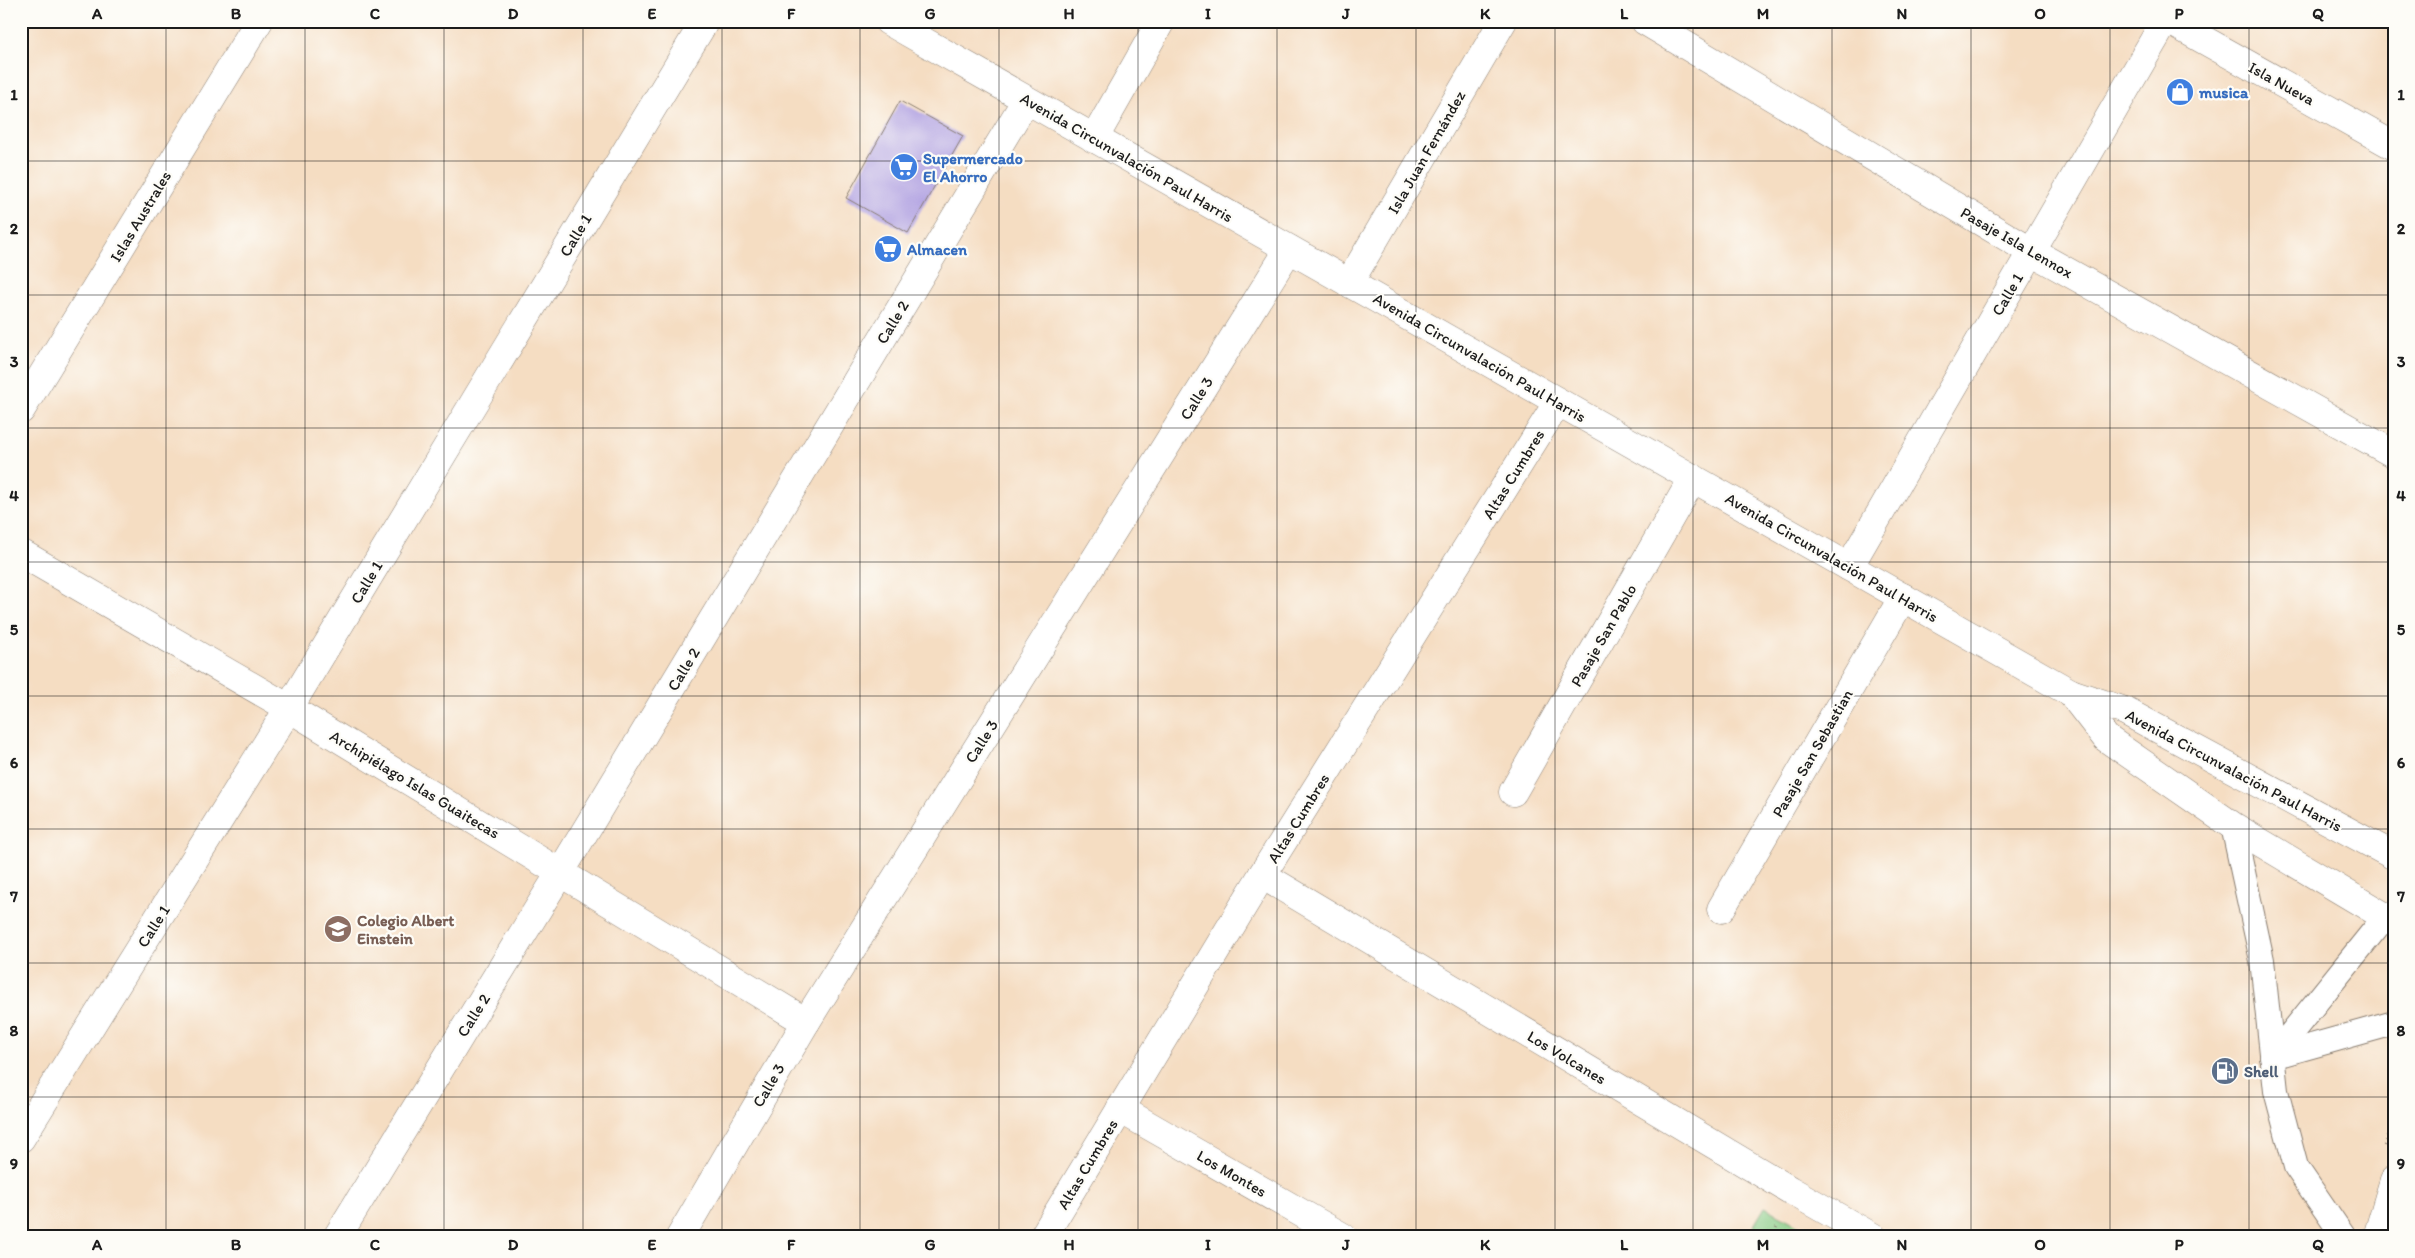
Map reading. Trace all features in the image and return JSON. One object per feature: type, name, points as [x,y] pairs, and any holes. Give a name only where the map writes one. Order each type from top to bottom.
[{"type":"street","name":"Islas Australes","points":[[21,410],[259,21]]},
{"type":"street","name":"Calle 1","points":[[21,1138],[290,708],[705,21]]},
{"type":"street","name":"Avenida Circunvalación Paul Harris","points":[[888,21],[2071,693],[2125,711],[2394,856]]},
{"type":"street","points":[[1094,138],[1162,21]]},
{"type":"street","name":"Isla Juan Fernández","points":[[1349,283],[1503,21]]},
{"type":"street","name":"Pasaje Isla Lennox","points":[[1645,21],[2032,252],[2394,454]]},
{"type":"street","name":"Calle 1","points":[[1849,567],[2165,21]]},
{"type":"street","name":"Isla Nueva","points":[[2170,21],[2394,146]]},
{"type":"street","name":"Calle 2","points":[[337,1237],[560,873],[1026,100]]},
{"type":"street","name":"Calle 3","points":[[680,1237],[806,1022],[1289,249]]},
{"type":"street","name":"Altas Cumbres","points":[[1043,1237],[1262,875],[1558,402]]},
{"type":"street","name":"Pasaje San Pablo","points":[[1513,792],[1693,478]]},
{"type":"street","name":"Archipiélago Islas Guaitecas","points":[[21,553],[290,708],[806,1022]]},
{"type":"street","name":"Pasaje San Sebastian","points":[[1721,909],[1903,597]]},
{"type":"street","name":"Avenida Circunvalación Paul Harris","points":[[2071,693],[2106,738],[2233,826],[2389,919]]},
{"type":"street","name":"Los Volcanes","points":[[1262,875],[1790,1190],[1873,1237]]},
{"type":"street","name":"Los Montes","points":[[1120,1109],[1343,1237]]},
{"type":"street","points":[[2377,1237],[2394,1180]]},
{"type":"lane","points":[[2233,826],[2262,960],[2276,1091],[2296,1167],[2344,1237]]},
{"type":"lane","points":[[2272,1057],[2389,919]]},
{"type":"lane","points":[[2272,1057],[2394,1023]]},
{"type":"green space","points":[[1765,1207],[1801,1227],[1795,1237],[1747,1237]]},
{"type":"building","name":"Supermercado El Ahorro","points":[[900,101],[963,136],[908,233],[846,198]]},
{"type":"place","name":"musica","points":[[2180,92]]},
{"type":"place","name":"Supermercado El Ahorro","points":[[904,167]]},
{"type":"place","name":"Almacen","points":[[888,249]]},
{"type":"place","name":"Colegio Albert Einstein","points":[[338,929]]},
{"type":"place","name":"Shell","points":[[2225,1071]]}]
